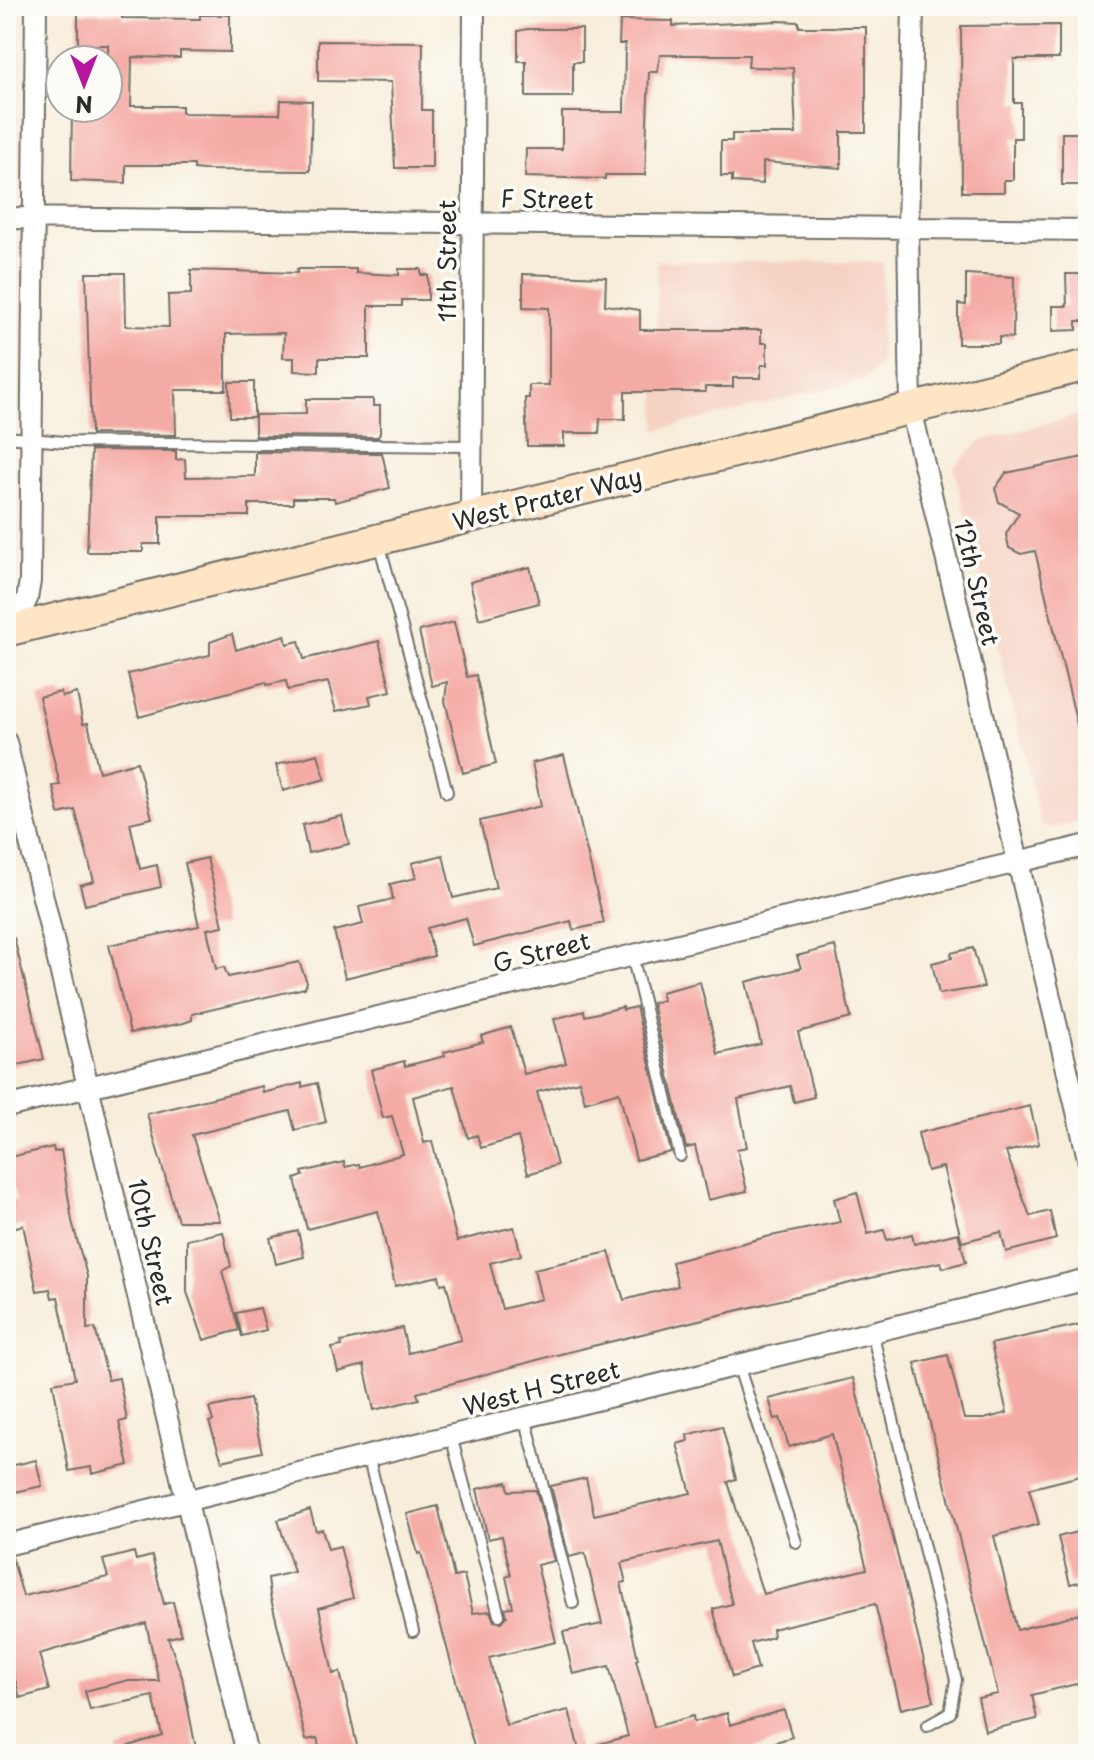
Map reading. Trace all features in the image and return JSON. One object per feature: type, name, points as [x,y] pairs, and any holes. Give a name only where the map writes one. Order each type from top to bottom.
[{"type":"main road","name":"West Prater Way","points":[[8,634],[1088,365]]},
{"type":"street","points":[[8,634],[27,599],[30,581],[36,6]]},
{"type":"street","name":"11th Street","points":[[471,517],[474,6]]},
{"type":"street","name":"12th Street","points":[[913,6],[908,227],[911,409],[1088,1158]]},
{"type":"street","name":"F Street","points":[[6,218],[1088,230]]},
{"type":"street","name":"10th Street","points":[[6,742],[247,1754]]},
{"type":"street","name":"G Street","points":[[6,1107],[1088,845]]},
{"type":"street","name":"West H Street","points":[[6,1545],[1088,1279]]},
{"type":"lane","points":[[1080,6],[1088,6]]},
{"type":"lane","points":[[6,437],[471,446]]},
{"type":"lane","points":[[378,540],[447,792]]},
{"type":"lane","points":[[632,955],[680,1156]]},
{"type":"lane","points":[[872,1332],[956,1680],[950,1713],[927,1726]]},
{"type":"lane","points":[[738,1365],[796,1542]]},
{"type":"lane","points":[[525,1417],[573,1603]]},
{"type":"lane","points":[[451,1436],[499,1615]]},
{"type":"lane","points":[[368,1456],[413,1631]]},
{"type":"shaded area","points":[[657,261],[883,262],[880,365],[864,380],[656,430]]},
{"type":"shaded area","points":[[1088,413],[1088,819],[1051,828],[1041,825],[954,467],[980,441]]},
{"type":"building","points":[[78,13],[122,13],[122,18],[200,19],[200,15],[230,15],[230,52],[180,51],[180,58],[132,57],[131,106],[182,106],[182,113],[280,114],[281,100],[312,101],[310,171],[204,170],[194,169],[194,165],[126,165],[126,183],[71,181],[72,124],[124,124],[124,44],[78,44]]},
{"type":"building","points":[[620,20],[673,21],[673,26],[778,21],[799,22],[799,27],[866,27],[866,132],[841,132],[841,168],[763,162],[763,184],[732,182],[732,176],[721,176],[721,141],[732,141],[732,134],[796,134],[793,68],[748,67],[749,55],[660,55],[657,72],[649,72],[645,175],[605,175],[605,179],[525,177],[526,149],[562,149],[562,112],[624,112],[625,44],[619,44]]},
{"type":"building","points":[[1059,25],[1059,59],[1014,59],[1014,103],[1021,103],[1021,138],[1013,138],[1013,180],[1004,180],[1004,192],[962,192],[961,26]]},
{"type":"building","points":[[582,29],[582,62],[573,62],[573,97],[526,97],[526,61],[518,61],[518,31]]},
{"type":"building","points":[[318,41],[423,42],[422,110],[432,110],[432,168],[395,168],[391,82],[318,81]]},
{"type":"building","points":[[1062,133],[1088,133],[1088,185],[1062,185]]},
{"type":"building","points":[[297,269],[356,269],[356,273],[399,275],[399,269],[421,269],[421,275],[428,275],[428,300],[402,300],[402,306],[369,306],[369,358],[319,358],[319,372],[294,371],[294,358],[283,358],[284,333],[226,334],[226,390],[175,390],[176,435],[91,434],[86,273],[125,273],[126,326],[169,327],[168,295],[191,294],[191,270],[297,273]]},
{"type":"building","points":[[523,274],[606,277],[605,305],[640,310],[640,330],[761,330],[761,343],[767,343],[767,365],[761,365],[761,378],[733,378],[733,387],[705,387],[705,392],[625,392],[625,419],[600,419],[599,433],[564,433],[564,446],[527,446],[525,398],[529,398],[529,385],[549,385],[549,308],[523,307]]},
{"type":"building","points":[[966,274],[1014,277],[1013,338],[999,337],[999,344],[958,344],[958,304],[966,305]]},
{"type":"building","points":[[1066,274],[1088,274],[1088,321],[1077,321],[1077,330],[1053,331],[1053,306],[1067,306]]},
{"type":"building","points":[[229,382],[254,382],[254,417],[230,417]]},
{"type":"building","points":[[306,399],[373,399],[373,406],[380,406],[380,433],[378,437],[255,436],[255,415],[306,414]]},
{"type":"building","points":[[91,450],[176,451],[176,460],[185,459],[186,477],[255,476],[255,452],[382,453],[390,488],[335,502],[334,498],[293,498],[293,504],[249,504],[249,516],[160,516],[160,544],[143,544],[143,552],[87,552]]},
{"type":"building","points":[[1088,456],[1088,736],[1080,736],[1035,551],[1021,554],[1009,548],[1006,534],[1019,513],[999,502],[995,489],[1006,473]]},
{"type":"building","points":[[530,567],[539,603],[479,619],[470,582]]},
{"type":"building","points":[[454,622],[467,677],[476,675],[496,764],[463,773],[445,701],[447,682],[432,686],[419,631]]},
{"type":"building","points":[[232,634],[236,650],[285,635],[287,644],[299,641],[304,659],[379,641],[391,691],[369,696],[371,704],[336,711],[328,682],[288,690],[286,681],[267,685],[266,682],[139,717],[128,674],[210,655],[210,642]]},
{"type":"building","points":[[61,692],[62,697],[77,693],[83,724],[88,723],[99,772],[137,762],[152,818],[130,823],[140,869],[157,865],[161,887],[85,905],[80,885],[94,881],[75,810],[59,814],[53,786],[60,785],[39,697]]},
{"type":"building","points":[[318,754],[325,779],[283,791],[276,765]]},
{"type":"building","points":[[564,755],[604,923],[573,930],[571,921],[474,946],[466,918],[427,928],[434,956],[345,978],[334,931],[363,924],[359,907],[393,899],[390,884],[416,878],[412,863],[443,855],[453,898],[496,888],[480,821],[541,806],[532,763]]},
{"type":"building","points":[[342,816],[349,844],[308,853],[302,825]]},
{"type":"building","points":[[207,858],[223,926],[207,929],[216,969],[224,967],[228,977],[299,962],[307,982],[305,988],[192,1014],[192,1020],[184,1023],[130,1033],[109,945],[199,926],[185,863]]},
{"type":"building","points":[[14,938],[44,1059],[6,1068],[6,939]]},
{"type":"building","points":[[835,946],[851,1018],[798,1032],[814,1097],[794,1102],[790,1086],[738,1099],[747,1147],[737,1149],[747,1191],[708,1200],[695,1146],[686,1148],[652,1003],[663,1000],[661,992],[700,982],[718,1054],[761,1044],[746,982],[801,968],[797,956]]},
{"type":"building","points":[[973,948],[984,987],[939,994],[932,963],[952,958],[951,953]]},
{"type":"building","points":[[623,1007],[623,1010],[636,1007],[671,1152],[636,1160],[619,1092],[585,1102],[579,1081],[537,1092],[557,1165],[528,1174],[518,1137],[481,1148],[477,1135],[468,1138],[454,1086],[413,1097],[424,1143],[432,1141],[457,1241],[514,1227],[521,1255],[490,1263],[502,1309],[541,1299],[534,1269],[609,1252],[624,1300],[678,1286],[672,1262],[766,1237],[840,1222],[834,1199],[857,1192],[868,1234],[884,1230],[887,1240],[912,1234],[914,1244],[958,1233],[966,1262],[943,1268],[941,1262],[891,1273],[548,1357],[417,1393],[419,1399],[374,1410],[364,1365],[338,1372],[332,1348],[342,1346],[341,1342],[402,1328],[408,1353],[461,1340],[446,1283],[441,1284],[439,1276],[395,1286],[378,1211],[307,1229],[295,1179],[303,1176],[302,1172],[344,1162],[345,1167],[359,1164],[360,1167],[403,1154],[392,1116],[383,1118],[371,1070],[404,1061],[405,1066],[445,1056],[444,1052],[483,1042],[481,1036],[511,1027],[524,1074],[566,1063],[554,1019],[584,1011],[585,1016]]},
{"type":"building","points":[[302,1083],[302,1087],[317,1083],[326,1122],[295,1130],[290,1111],[192,1135],[220,1221],[178,1221],[147,1114],[262,1086],[263,1093]]},
{"type":"building","points":[[1030,1106],[1039,1144],[1006,1152],[1030,1216],[1050,1211],[1056,1239],[1006,1252],[1001,1232],[962,1242],[943,1167],[927,1171],[918,1133]]},
{"type":"building","points":[[53,1147],[54,1152],[61,1150],[72,1221],[87,1276],[87,1329],[95,1328],[108,1380],[119,1378],[127,1420],[119,1422],[129,1465],[92,1474],[91,1467],[69,1471],[53,1383],[75,1379],[58,1297],[52,1298],[50,1289],[37,1291],[23,1225],[6,1230],[6,1204],[16,1201],[6,1158]]},
{"type":"building","points":[[298,1231],[304,1257],[276,1264],[270,1238]]},
{"type":"building","points":[[223,1232],[231,1266],[222,1271],[239,1330],[204,1340],[187,1292],[187,1240]]},
{"type":"building","points":[[260,1308],[266,1330],[242,1336],[236,1313]]},
{"type":"building","points":[[1082,1324],[1088,1349],[1088,1474],[1029,1489],[1039,1524],[994,1536],[1017,1630],[1082,1613],[1088,1636],[1088,1681],[1032,1695],[1037,1719],[985,1731],[978,1698],[998,1694],[915,1363],[948,1355],[964,1419],[984,1419],[1007,1413],[991,1344]]},
{"type":"building","points":[[853,1378],[934,1701],[901,1709],[875,1604],[772,1629],[773,1637],[751,1643],[758,1669],[732,1677],[713,1609],[732,1604],[717,1541],[621,1563],[626,1582],[621,1583],[636,1660],[654,1727],[693,1716],[694,1722],[727,1713],[730,1725],[784,1710],[792,1737],[737,1754],[588,1754],[588,1747],[628,1736],[609,1666],[573,1674],[563,1632],[602,1624],[585,1553],[569,1557],[551,1486],[586,1478],[594,1515],[691,1493],[677,1444],[688,1441],[687,1435],[722,1426],[736,1479],[728,1482],[763,1594],[867,1569],[832,1434],[789,1447],[780,1418],[775,1419],[769,1399]]},
{"type":"building","points":[[250,1399],[262,1452],[222,1461],[209,1422],[213,1421],[209,1408]]},
{"type":"building","points":[[36,1460],[42,1486],[6,1494],[6,1467]]},
{"type":"building","points":[[507,1482],[509,1491],[536,1490],[554,1561],[537,1565],[556,1642],[489,1658],[506,1725],[569,1710],[580,1754],[476,1754],[421,1553],[418,1554],[407,1514],[438,1506],[454,1577],[464,1575],[473,1613],[490,1611],[494,1621],[502,1622],[507,1616],[505,1608],[513,1607],[506,1577],[511,1575],[502,1536],[488,1539],[477,1489]]},
{"type":"building","points":[[310,1510],[316,1531],[322,1529],[328,1549],[340,1546],[353,1598],[319,1608],[333,1674],[340,1672],[359,1754],[321,1754],[317,1738],[306,1740],[270,1595],[268,1578],[294,1572],[278,1520]]},
{"type":"building","points":[[1088,1529],[1088,1580],[1070,1584],[1058,1537]]},
{"type":"building","points":[[134,1552],[136,1560],[152,1556],[164,1604],[173,1602],[181,1635],[168,1638],[182,1677],[197,1754],[117,1754],[117,1750],[162,1735],[153,1696],[90,1710],[85,1691],[125,1681],[159,1681],[146,1623],[39,1654],[49,1690],[20,1698],[6,1646],[6,1558],[12,1557],[23,1596],[108,1577],[103,1560]]}]
